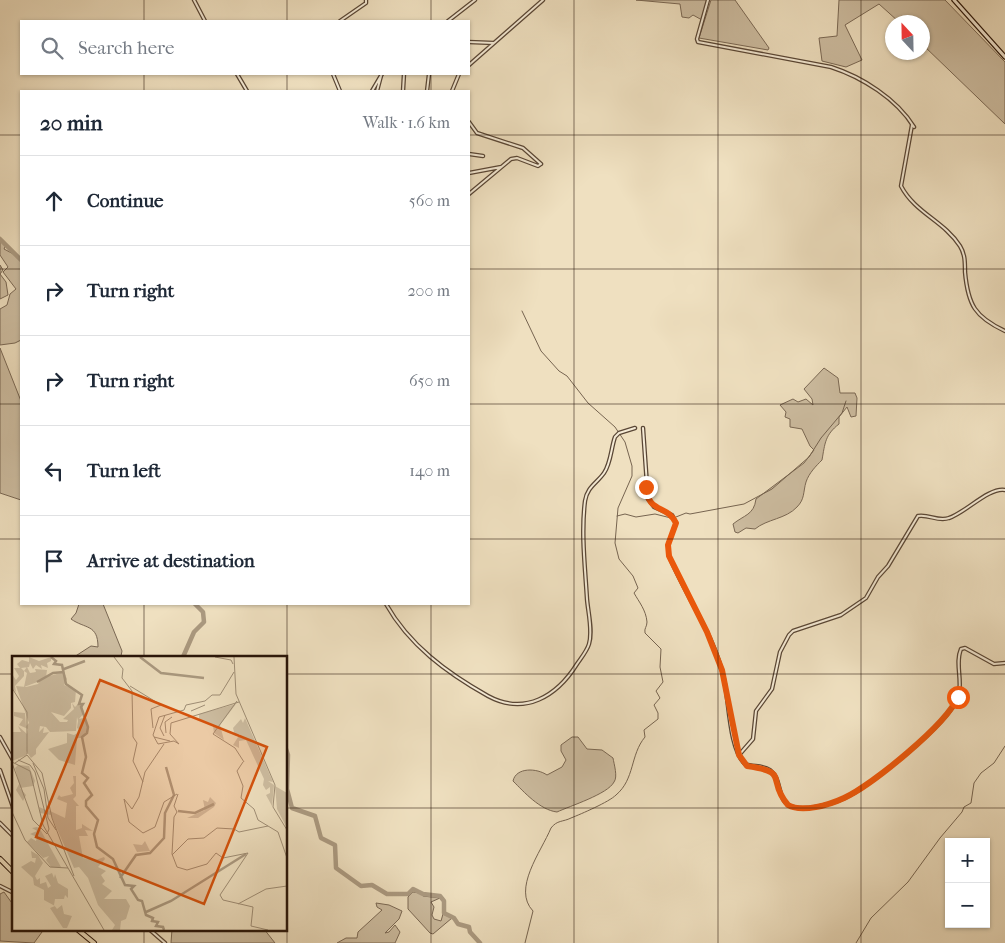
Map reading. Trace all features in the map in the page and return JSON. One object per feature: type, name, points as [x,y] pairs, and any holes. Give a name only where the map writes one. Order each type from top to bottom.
[{"type":"highway","points":[[0,859],[12,871]]},
{"type":"highway","points":[[78,930],[94,943]]},
{"type":"main road","points":[[954,0],[1005,57]]},
{"type":"street","points":[[194,0],[204,20]]},
{"type":"street","points":[[341,20],[366,3],[366,0]]},
{"type":"street","points":[[449,20],[475,0]]},
{"type":"street","points":[[470,64],[543,0]]},
{"type":"street","points":[[708,0],[697,39],[698,42],[831,67],[843,71],[882,94],[914,126]]},
{"type":"street","points":[[470,42],[495,43]]},
{"type":"street","points":[[238,75],[245,90]]},
{"type":"street","points":[[333,75],[340,90]]},
{"type":"street","points":[[373,90],[381,75]]},
{"type":"street","points":[[377,90],[382,75]]},
{"type":"street","points":[[403,90],[404,75]]},
{"type":"street","points":[[426,90],[429,75]]},
{"type":"street","points":[[452,90],[459,75]]},
{"type":"street","points":[[912,123],[901,186],[913,204],[945,228],[961,247],[965,260],[968,293],[972,307],[986,321],[1005,332]]},
{"type":"street","points":[[470,124],[479,135],[523,148],[541,164],[535,166],[517,158],[511,159],[470,193]]},
{"type":"street","points":[[470,154],[483,156]]},
{"type":"street","points":[[470,173],[502,167]]},
{"type":"street","points":[[387,605],[406,635],[449,672],[491,697],[518,704],[540,700],[548,695],[574,670],[589,644],[583,548],[586,497],[591,486],[605,471],[615,437],[619,433],[635,428]]},
{"type":"street","points":[[643,428],[648,499],[654,507],[671,514],[676,523],[668,545],[669,556],[700,617],[722,670],[739,755],[747,766],[770,770],[776,777],[782,797],[790,806],[800,809],[839,800],[860,789],[918,744],[946,716],[956,703],[960,691],[961,649],[965,648],[994,664],[1005,663]]},
{"type":"street","points":[[739,755],[753,739],[756,711],[772,688],[781,648],[791,632],[835,618],[866,598],[918,516],[925,515],[940,520],[949,518],[1000,489],[1005,490]]},
{"type":"street","points":[[0,737],[12,758]]},
{"type":"street","points":[[0,770],[12,806]]},
{"type":"street","points":[[0,823],[12,835]]},
{"type":"street","points":[[0,886],[12,891]]},
{"type":"street","points":[[150,930],[165,943]]},
{"type":"shaded area","points":[[636,0],[707,0],[702,20],[693,15],[689,18],[682,17],[680,4]]},
{"type":"shaded area","points":[[711,0],[735,0],[769,48],[768,50],[699,38]]},
{"type":"shaded area","points":[[839,0],[945,0],[1005,62],[1005,124],[930,52],[930,15],[891,15],[879,4],[845,25],[862,60],[846,67],[822,61],[819,38],[837,36]]},
{"type":"shaded area","points":[[0,237],[6,245],[4,249],[20,257],[20,340],[0,345],[0,309],[7,305],[10,294],[16,289],[3,272],[8,267],[0,255]]},
{"type":"shaded area","points":[[0,274],[6,282],[8,295],[0,299]]},
{"type":"shaded area","points":[[0,348],[20,398],[20,500],[0,493]]},
{"type":"shaded area","points":[[824,368],[838,378],[840,393],[855,393],[857,398],[856,416],[851,417],[847,407],[839,417],[839,424],[828,436],[822,460],[809,476],[803,498],[793,511],[755,529],[746,528],[738,533],[735,532],[733,524],[751,512],[756,499],[804,463],[814,450],[802,429],[790,427],[790,419],[785,417],[786,412],[780,405],[793,399],[798,402],[806,399],[813,405],[812,399],[804,389]]},
{"type":"shaded area","points":[[79,605],[103,605],[122,651],[121,656],[76,656],[91,646],[98,647],[96,634],[90,628],[71,619],[76,613]]},
{"type":"shaded area","points":[[572,737],[578,737],[587,749],[602,750],[613,758],[616,777],[610,786],[597,795],[557,812],[551,811],[533,800],[513,781],[515,776],[522,771],[533,770],[547,775],[562,767],[566,760],[561,751],[561,745]]},
{"type":"shaded area","points":[[4,892],[12,903],[12,930],[39,930],[42,932],[34,943],[0,941],[0,894]]},
{"type":"shaded area","points":[[413,892],[420,893],[423,896],[440,898],[431,902],[434,907],[432,915],[434,919],[441,921],[443,914],[452,918],[433,934],[430,933],[408,909],[408,897]]},
{"type":"shaded area","points":[[376,903],[389,905],[402,911],[399,919],[385,933],[389,932],[395,925],[400,932],[395,943],[337,943],[346,938],[357,938],[358,932],[382,910],[377,907]]},
{"type":"shaded area","points":[[172,930],[265,930],[275,943],[171,943]]},
{"type":"waterway","points":[[0,239],[20,259]]},
{"type":"waterway","points":[[522,311],[541,351],[559,371],[567,376],[588,403],[615,427],[625,442],[632,466],[632,476],[618,508],[615,543],[619,559],[633,576],[638,588],[634,593],[645,614],[647,624],[645,633],[661,649],[660,667],[663,682],[656,691],[660,698],[654,705],[658,713],[658,719],[644,730],[645,737],[640,744],[630,774],[622,789],[595,808],[558,822],[551,828],[530,870],[527,881],[527,902],[533,911],[525,943]]},
{"type":"waterway","points":[[676,517],[686,513],[690,514],[744,504],[772,489],[809,457],[821,438],[842,413],[846,401]]},
{"type":"waterway","points":[[617,516],[625,514],[636,517],[655,514],[671,518]]},
{"type":"waterway","points":[[183,656],[194,632],[204,622],[203,612],[196,605]]},
{"type":"waterway","points":[[856,943],[871,918],[908,882],[964,807],[971,803],[974,783],[981,773],[994,763],[1005,746]]},
{"type":"waterway","points":[[288,793],[292,808],[315,816],[321,838],[335,845],[336,868],[361,886],[372,885],[387,894],[408,894],[413,889],[423,894],[440,896],[444,901],[444,913],[454,918],[458,924],[469,927],[470,932],[480,943]]},
{"type":"route","points":[[646,487],[651,505],[671,514],[676,523],[668,545],[669,556],[707,632],[722,670],[731,726],[742,762],[747,766],[762,767],[770,770],[776,777],[781,794],[788,805],[800,809],[830,803],[855,792],[918,744],[952,709],[958,697]]}]
